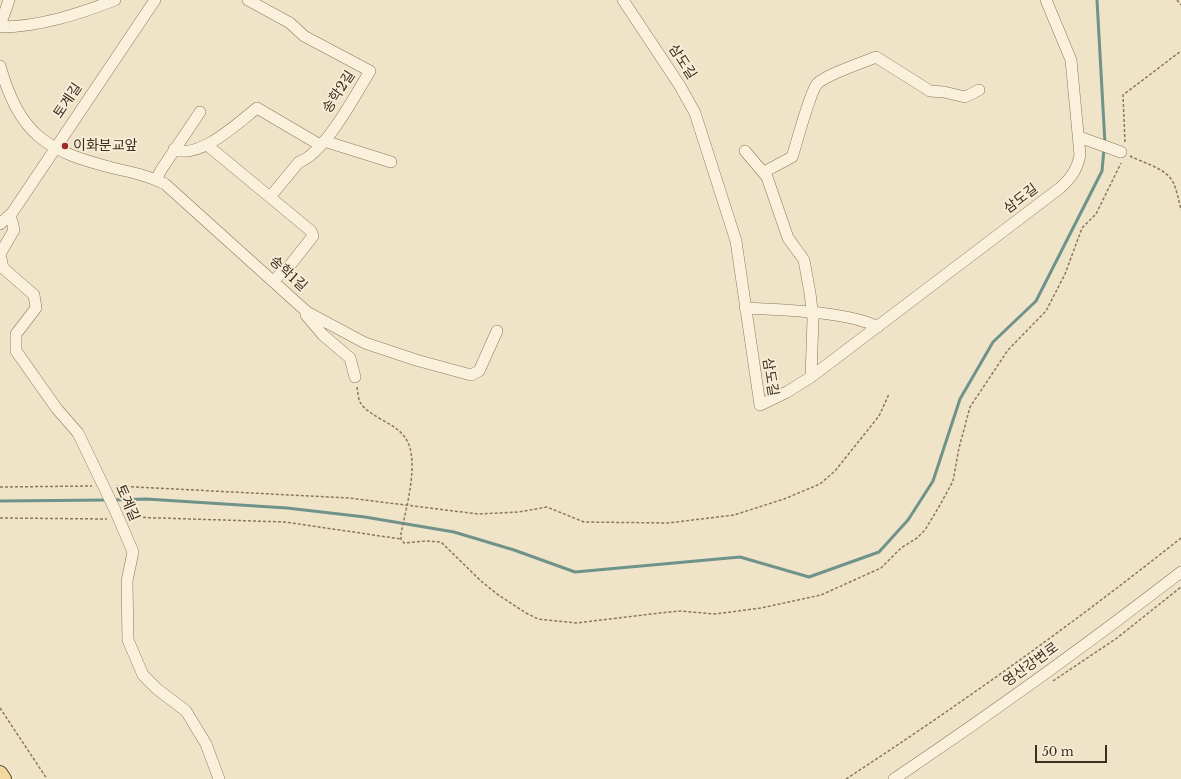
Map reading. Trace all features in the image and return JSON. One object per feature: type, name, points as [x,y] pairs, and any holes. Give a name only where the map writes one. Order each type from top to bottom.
[{"type":"main road","points":[[0,773],[4,779]]},
{"type":"street","points":[[9,0],[0,27],[16,27],[51,20],[94,8],[115,0]]},
{"type":"street","name":"토계길","points":[[3,221],[155,0]]},
{"type":"street","name":"송학2길","points":[[248,0],[279,16],[304,36],[370,72],[322,143],[304,160],[299,162],[270,197]]},
{"type":"street","name":"삼도길","points":[[623,0],[680,86],[695,113],[736,241],[760,405],[787,392],[811,377],[878,328],[1060,188],[1072,177],[1078,165],[1080,155],[1071,60],[1046,0]]},
{"type":"street","points":[[764,172],[792,157],[808,106],[818,84],[876,57],[930,91],[944,92],[965,97],[980,90]]},
{"type":"street","name":"송학1길","points":[[0,66],[2,84],[30,130],[54,148],[81,160],[156,180],[177,193],[300,306],[317,318],[365,343],[471,375],[479,371],[497,331]]},
{"type":"street","points":[[174,149],[185,153],[207,145],[257,108],[322,143],[391,162]]},
{"type":"street","points":[[156,180],[174,149],[200,112]]},
{"type":"street","points":[[1078,137],[1124,153]]},
{"type":"street","points":[[207,145],[307,227],[313,236],[291,264],[273,281]]},
{"type":"street","points":[[745,151],[764,172],[788,238],[804,260],[812,314],[811,377]]},
{"type":"street","name":"토계길","points":[[3,221],[12,221],[14,230],[0,254],[3,268],[34,295],[36,308],[16,334],[16,351],[56,409],[78,433],[117,514],[133,552],[127,581],[128,640],[143,675],[157,689],[186,711],[206,744],[219,779]]},
{"type":"street","points":[[300,306],[323,336],[350,358],[355,377]]},
{"type":"street","points":[[745,308],[842,316],[870,323],[878,328]]},
{"type":"street","name":"영산강변로","points":[[894,779],[1037,680],[1123,617],[1181,572]]},
{"type":"path","points":[[1177,0],[1181,6]]},
{"type":"path","points":[[0,518],[117,514],[286,522],[401,539],[404,543],[426,541],[441,542],[481,581],[497,594],[526,613],[538,618],[576,623],[660,612],[686,611],[715,614],[762,608],[821,595],[881,568],[901,548],[918,538],[924,530],[953,481],[959,448],[970,407],[1008,350],[1046,311],[1065,274],[1082,228],[1096,214],[1124,153],[1123,95],[1181,50]]},
{"type":"path","points":[[1124,153],[1162,171],[1168,176],[1173,181],[1181,210]]},
{"type":"path","points":[[355,377],[360,402],[364,408],[392,426],[406,439],[412,458],[401,539]]},
{"type":"path","points":[[0,487],[104,488],[348,498],[478,514],[519,512],[547,507],[584,522],[668,523],[734,515],[784,499],[820,484],[835,471],[879,416],[889,394]]},
{"type":"path","points":[[846,779],[918,732],[1030,654],[1181,538]]},
{"type":"path","points":[[0,708],[47,779]]},
{"type":"waterway","points":[[1097,0],[1105,144]]},
{"type":"waterway","points":[[113,500],[146,499],[287,508],[365,517],[454,532],[514,550],[575,572],[740,557],[809,577],[879,552],[908,520],[933,481],[960,399],[993,342],[1036,301],[1102,171],[1104,149]]},
{"type":"waterway","points":[[0,501],[108,500]]},
{"type":"place","name":"이화분교앞","points":[[65,146]]}]
